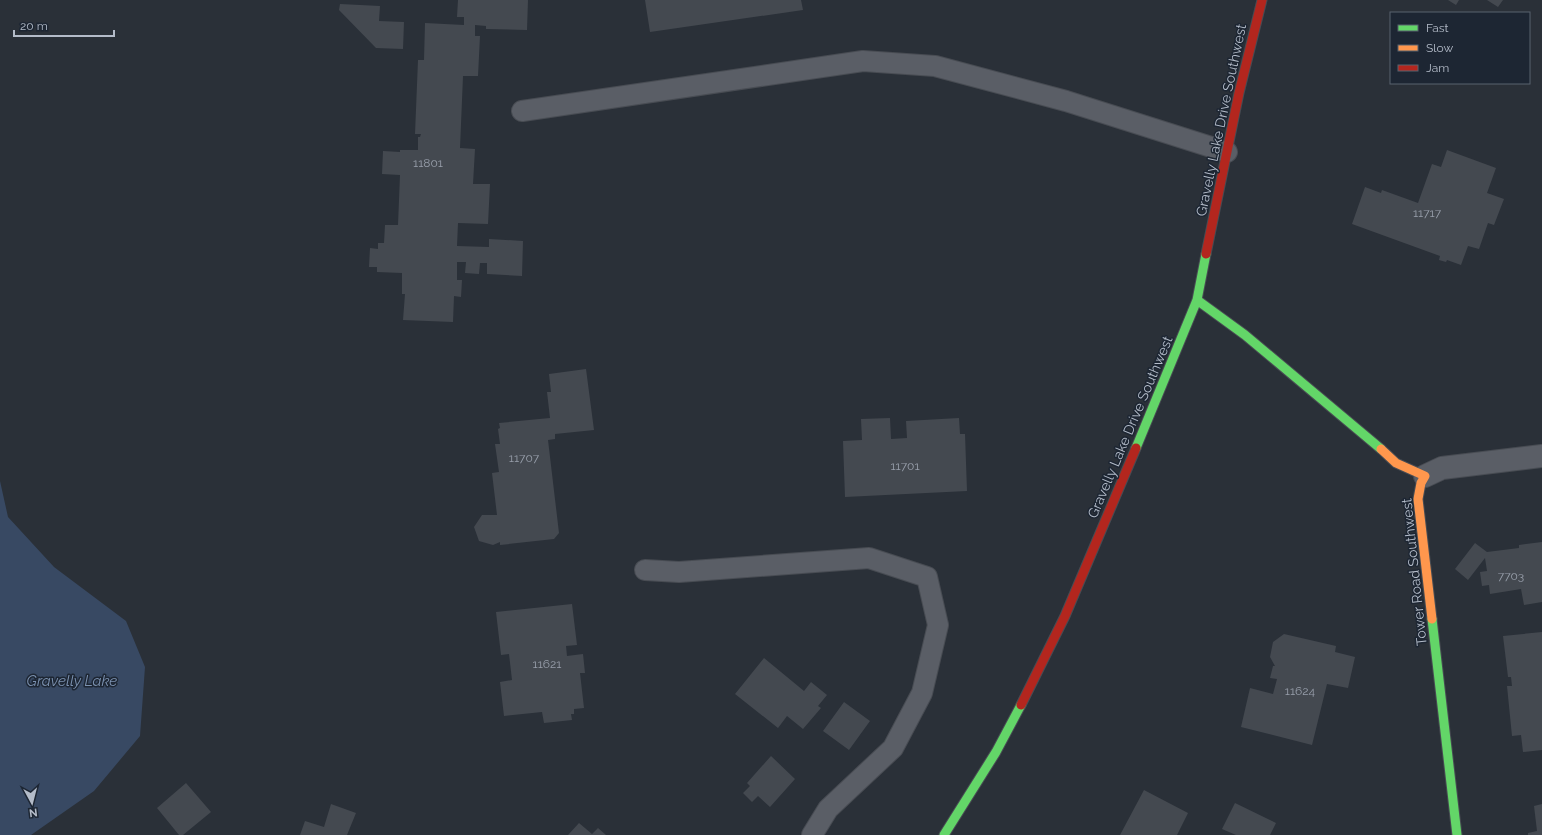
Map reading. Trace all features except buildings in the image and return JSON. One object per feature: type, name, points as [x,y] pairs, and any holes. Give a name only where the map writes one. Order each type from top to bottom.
[{"type":"main road","name":"Gravelly Lake Drive Southwest","points":[[944,835],[996,752],[1032,685],[1065,616],[1175,356],[1197,300],[1239,93],[1262,0]]},
{"type":"main road","points":[[1197,300],[1245,335],[1343,416],[1396,464],[1425,476]]},
{"type":"main road","name":"Tower Road Southwest","points":[[1425,476],[1421,483],[1418,499],[1457,835]]},
{"type":"street","points":[[1425,476],[1442,468],[1542,456]]},
{"type":"lane","points":[[522,111],[863,61],[935,66],[1066,101],[1227,152]]},
{"type":"lane","points":[[645,570],[679,572],[869,558],[927,577],[938,625],[922,693],[893,748],[828,809],[812,835]]},
{"type":"water","name":"Gravelly Lake","points":[[0,481],[8,517],[54,567],[126,621],[145,667],[140,736],[94,791],[31,835],[0,835]]},
{"type":"traffic: fast","points":[[1136,448],[1197,300],[1206,254]]},
{"type":"traffic: fast","points":[[1197,300],[1245,335],[1381,449]]},
{"type":"traffic: fast","points":[[1432,619],[1457,835]]},
{"type":"traffic: fast","points":[[944,835],[996,752],[1021,705]]},
{"type":"traffic: slow","points":[[1381,449],[1396,463],[1425,476],[1421,483],[1418,499],[1432,619]]},
{"type":"traffic: jam","points":[[1206,254],[1239,93],[1262,0]]},
{"type":"traffic: jam","points":[[1021,705],[1065,616],[1136,448]]}]
